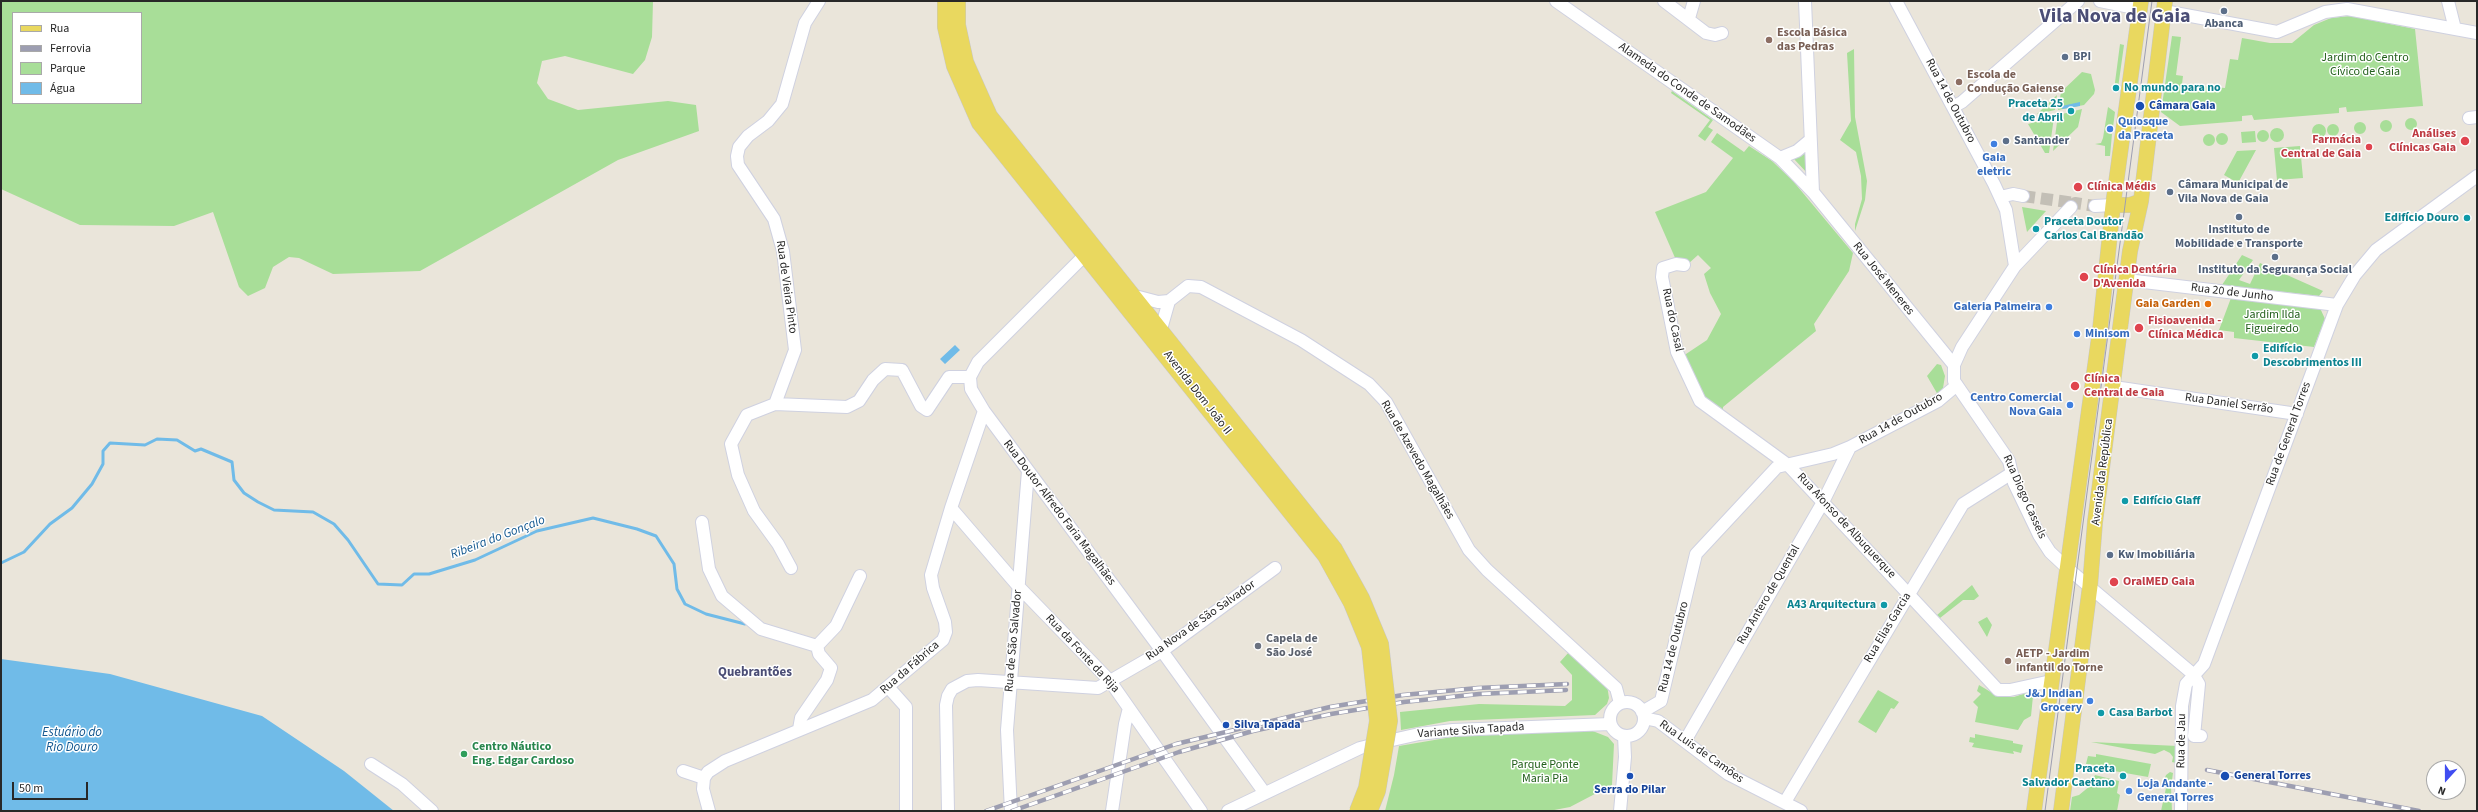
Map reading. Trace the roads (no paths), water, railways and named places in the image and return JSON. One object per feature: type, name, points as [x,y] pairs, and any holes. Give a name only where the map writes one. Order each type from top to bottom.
[{"type":"main road","name":"Avenida Dom João II","points":[[945,1],[945,27],[954,66],[979,123],[1090,250],[1135,296],[1335,549],[1362,598],[1375,646],[1390,721],[1378,791],[1370,811]]},
{"type":"main road","name":"Avenida Dom João II","points":[[958,1],[958,25],[966,62],[990,116],[1090,250],[1325,556],[1375,646],[1377,721],[1366,788],[1357,811]]},
{"type":"main road","points":[[2141,5],[2165,6]]},
{"type":"main road","name":"Avenida da República","points":[[2034,811],[2066,568],[2100,330],[2113,205],[2141,5]]},
{"type":"main road","name":"Avenida da República","points":[[2061,811],[2090,586],[2095,522],[2127,280],[2141,200],[2165,6]]},
{"type":"main road","points":[[2113,205],[2130,205],[2141,200]]},
{"type":"street","name":"Rua de Vieira Pinto","points":[[775,404],[795,350],[784,251],[774,218],[738,165],[737,156],[739,147],[748,136],[768,121],[782,104],[805,23],[819,1]]},
{"type":"street","name":"Alameda do Conde de Samodães","points":[[1556,1],[1780,158],[1813,192]]},
{"type":"street","points":[[1664,1],[1689,18],[1706,33],[1715,35],[1722,33]]},
{"type":"street","points":[[1689,18],[1694,1]]},
{"type":"street","points":[[1805,1],[1809,142],[1813,192]]},
{"type":"street","name":"Rua 14 de Outubro","points":[[1896,1],[2006,210],[2015,266]]},
{"type":"street","points":[[1953,107],[1962,102],[2078,1]]},
{"type":"street","points":[[2100,1],[2141,5]]},
{"type":"street","points":[[2448,1],[2455,29]]},
{"type":"street","points":[[2165,6],[2277,32],[2325,12],[2347,9],[2477,33]]},
{"type":"street","points":[[1780,158],[1797,151],[1809,142]]},
{"type":"street","name":"Rua de General Torres","points":[[2193,674],[2202,667],[2209,652],[2337,305],[2355,275],[2376,250],[2477,176]]},
{"type":"street","name":"Rua José Meneres","points":[[1813,192],[1954,366]]},
{"type":"street","points":[[2000,197],[2013,194],[2023,196]]},
{"type":"street","points":[[2095,206],[2113,205]]},
{"type":"street","points":[[1957,385],[1953,377],[1954,366],[1962,347],[2015,266],[2071,207]]},
{"type":"street","points":[[791,568],[778,544],[754,511],[738,475],[731,444],[747,415],[775,404],[847,407],[859,401],[873,380],[885,369],[902,370],[921,406],[927,410],[949,377],[970,377],[978,362],[1090,250]]},
{"type":"street","name":"Rua do Casal","points":[[1684,265],[1676,264],[1663,268],[1662,277],[1677,352],[1700,401],[1788,465]]},
{"type":"street","name":"Rua 20 de Junho","points":[[2127,280],[2337,305]]},
{"type":"street","name":"Rua de Azevedo Magalhães","points":[[1169,301],[1188,286],[1201,287],[1301,340],[1369,384],[1386,402],[1469,550],[1487,570],[1616,688],[1620,703]]},
{"type":"street","points":[[1135,296],[1158,302],[1169,301],[1161,329]]},
{"type":"street","name":"Rua Doutor Alfredo Faria Magalhães","points":[[970,377],[971,389],[984,411],[1162,651],[1264,792]]},
{"type":"street","name":"Rua 14 de Outubro","points":[[1643,715],[1661,701],[1696,554],[1777,467],[1850,447],[1938,401],[1957,385]]},
{"type":"street","name":"Rua Diogo Cassels","points":[[1957,385],[2009,461],[2014,483],[2039,535],[2066,568]]},
{"type":"street","name":"Rua Daniel Serrão","points":[[2114,387],[2297,414]]},
{"type":"street","name":"Rua da Fábrica","points":[[704,778],[708,772],[725,761],[872,700],[889,688],[943,640],[946,632],[931,575],[951,508],[984,411]]},
{"type":"street","name":"Rua Antero de Quental","points":[[1685,741],[1823,502],[1850,447]]},
{"type":"street","name":"Rua Afonso de Albuquerque","points":[[1788,465],[1998,690],[2010,690],[2051,680]]},
{"type":"street","name":"Rua de São Salvador","points":[[1011,811],[1007,730],[1028,471]]},
{"type":"street","name":"Rua Elias Garcia","points":[[1784,802],[1963,504],[2012,473]]},
{"type":"street","name":"Rua da Fonte da Rija","points":[[951,508],[1019,587],[1110,681],[1201,811]]},
{"type":"street","points":[[702,522],[709,569],[722,596],[761,629],[817,646]]},
{"type":"street","name":"Rua Nova de São Salvador","points":[[948,811],[948,696],[952,689],[967,681],[1011,682],[1098,688],[1162,651],[1275,568]]},
{"type":"street","points":[[2066,568],[2090,586],[2193,674],[2199,684],[2194,736],[2200,736]]},
{"type":"street","points":[[817,646],[836,626],[860,576]]},
{"type":"street","points":[[799,729],[801,718],[827,680],[831,668],[819,654],[817,646]]},
{"type":"street","name":"Rua de Jau","points":[[2181,811],[2182,706],[2186,684],[2193,674]]},
{"type":"street","points":[[889,688],[906,707],[906,811]]},
{"type":"street","points":[[1630,702],[1643,715],[1638,732],[1624,736],[1615,731],[1610,724],[1612,709],[1620,703],[1630,702]]},
{"type":"street","points":[[1112,811],[1125,724],[1130,708]]},
{"type":"street","name":"Rua Luis de Camões","points":[[1643,715],[1658,721],[1728,774],[1800,811]]},
{"type":"street","name":"Variante Silva Tapada","points":[[1228,811],[1264,792],[1360,748],[1419,734],[1461,730],[1610,724]]},
{"type":"street","points":[[1620,811],[1625,757],[1624,736]]},
{"type":"street","points":[[371,764],[402,784],[432,811]]},
{"type":"street","points":[[683,771],[704,778],[703,789],[709,811]]},
{"type":"water","points":[[2080,102],[2080,106],[2062,109],[2062,106]]},
{"type":"water","points":[[955,345],[960,350],[945,364],[940,359]]},
{"type":"water","name":"Estuário do Rio Douro","points":[[1,659],[110,674],[262,716],[344,771],[394,811],[1,811]]},
{"type":"waterway","name":"Ribeira do Gonçalo","points":[[1,563],[24,552],[50,524],[72,508],[92,484],[103,464],[103,451],[110,443],[145,445],[157,439],[177,440],[195,451],[201,449],[232,462],[234,480],[244,493],[258,502],[274,510],[313,512],[334,524],[348,540],[378,584],[402,585],[414,574],[429,574],[475,560],[537,531],[593,518],[637,529],[656,536],[674,564],[677,589],[685,604],[706,614],[745,624]]},
{"type":"tunnel","points":[[2023,196],[2075,203]]},
{"type":"tunnel","points":[[2071,207],[2075,203],[2095,206]]},
{"type":"tram line","points":[[2045,811],[2152,1]]},
{"type":"railway","points":[[986,811],[1176,744],[1330,707],[1403,695],[1478,688],[1567,684]]},
{"type":"railway","points":[[1012,811],[1179,752],[1253,731],[1331,714],[1404,702],[1479,694],[1566,690]]},
{"type":"railway","points":[[2207,770],[2419,811]]},
{"type":"place","name":"Abanca","points":[[2224,11]]},
{"type":"place","name":"Escola Básica das Pedras","points":[[1769,40]]},
{"type":"place","name":"BPI","points":[[2065,57]]},
{"type":"place","name":"Escola de Condução Gaiense","points":[[1959,82]]},
{"type":"place","name":"No mundo para no","points":[[2116,88]]},
{"type":"place","name":"Câmara Gaia","points":[[2140,106]]},
{"type":"place","name":"Praceta 25 de Abril","points":[[2071,111]]},
{"type":"place","name":"Quiosque da Praceta","points":[[2110,129]]},
{"type":"place","name":"Santander","points":[[2006,141]]},
{"type":"place","name":"Análises Clínicas Gaia","points":[[2465,141]]},
{"type":"place","name":"Gaia eletric","points":[[1994,144]]},
{"type":"place","name":"Farmácia Central de Gaia","points":[[2369,147]]},
{"type":"place","name":"Clínica Médis","points":[[2078,187]]},
{"type":"place","name":"Câmara Municipal de Vila Nova de Gaia","points":[[2170,192]]},
{"type":"place","name":"Instituto de Mobilidade e Transporte","points":[[2239,217]]},
{"type":"place","name":"Edifício Douro","points":[[2467,218]]},
{"type":"place","name":"Praceta Doutor Carlos Cal Brandão","points":[[2036,229]]},
{"type":"place","name":"Instituto da Segurança Social","points":[[2275,257]]},
{"type":"place","name":"Clínica Dentária D'Avenida","points":[[2084,277]]},
{"type":"place","name":"Gaia Garden","points":[[2208,304]]},
{"type":"place","name":"Galeria Palmeira","points":[[2049,307]]},
{"type":"place","name":"Fisioavenida - Clínica Médica","points":[[2139,328]]},
{"type":"place","name":"Minisom","points":[[2077,334]]},
{"type":"place","name":"Edifício Descobrimentos III","points":[[2255,356]]},
{"type":"place","name":"Clínica Central de Gaia","points":[[2075,386]]},
{"type":"place","name":"Centro Comercial Nova Gaia","points":[[2070,405]]},
{"type":"place","name":"Edifício Glaff","points":[[2125,501]]},
{"type":"place","name":"Kw Imobiliária","points":[[2110,555]]},
{"type":"place","name":"OralMED Gaia","points":[[2114,582]]},
{"type":"place","name":"A43 Arquitectura","points":[[1884,605]]},
{"type":"place","name":"Capela de São José","points":[[1258,646]]},
{"type":"place","name":"AETP - Jardim infantil do Torne","points":[[2008,661]]},
{"type":"place","name":"J&J Indian Grocery","points":[[2090,701]]},
{"type":"place","name":"Casa Barbot","points":[[2101,713]]},
{"type":"place","name":"Silva Tapada","points":[[1226,725]]},
{"type":"place","name":"Centro Náutico Eng. Edgar Cardoso","points":[[464,754]]},
{"type":"place","name":"Serra do Pilar","points":[[1630,776]]},
{"type":"place","name":"Praceta Salvador Caetano","points":[[2123,776]]},
{"type":"place","name":"General Torres","points":[[2225,776]]},
{"type":"place","name":"Loja Andante - General Torres","points":[[2129,791]]},
{"type":"district","name":"Vila Nova de Gaia","points":[[2115,18]]},
{"type":"district","name":"Quebrantões","points":[[755,673]]},
{"type":"park label","name":"Jardim do Centro Cívico de Gaia","points":[[2365,65]]},
{"type":"park label","name":"Jardim Ilda Figueiredo","points":[[2272,322]]},
{"type":"park label","name":"Parque Ponte Maria Pia","points":[[1545,772]]}]
